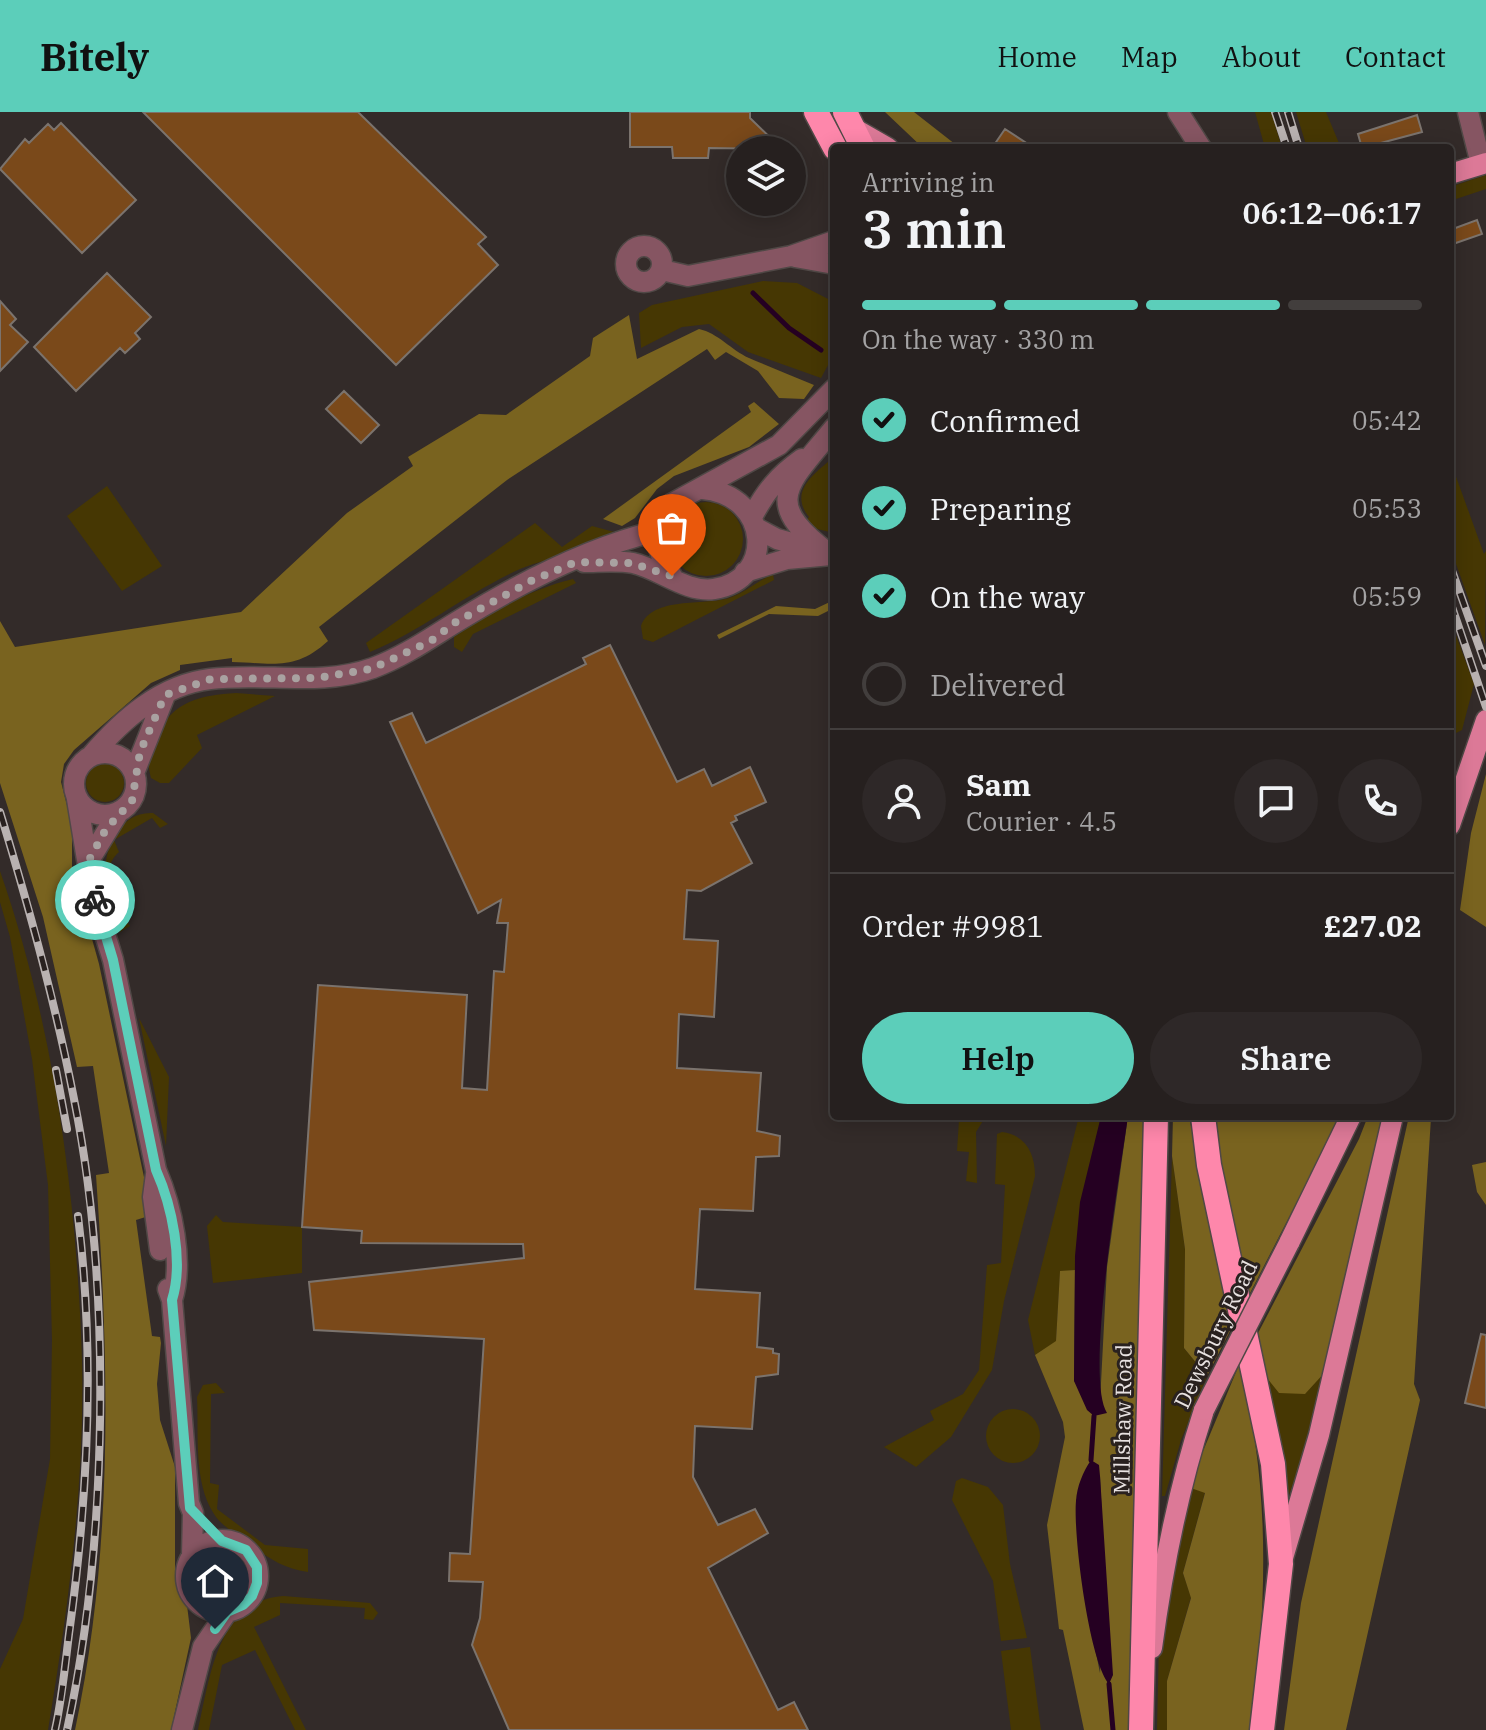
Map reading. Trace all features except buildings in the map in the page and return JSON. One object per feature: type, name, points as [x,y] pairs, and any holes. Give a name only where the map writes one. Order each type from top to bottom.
[{"type":"highway","points":[[816,112],[833,144]]},
{"type":"highway","name":"Millshaw Road","points":[[1141,1727],[1156,1120]]},
{"type":"highway","points":[[1203,1120],[1209,1165],[1273,1464],[1281,1564],[1262,1730]]},
{"type":"main road","points":[[855,130],[881,144]]},
{"type":"main road","points":[[1454,173],[1484,163]]},
{"type":"main road","points":[[1454,813],[1486,720]]},
{"type":"main road","name":"Dewsbury Road","points":[[1141,1727],[1166,1547],[1182,1475],[1204,1410],[1349,1120]]},
{"type":"main road","points":[[1281,1564],[1319,1435],[1392,1120]]},
{"type":"street","points":[[1178,112],[1198,144]]},
{"type":"street","points":[[1468,112],[1484,163]]},
{"type":"street","points":[[662,270],[688,276],[791,256],[830,242]]},
{"type":"street","points":[[791,256],[830,263]]},
{"type":"street","points":[[672,576],[660,559],[657,531],[671,504],[779,445],[830,393]]},
{"type":"street","points":[[830,433],[794,478],[786,506],[793,523],[830,554]]},
{"type":"street","points":[[576,562],[631,563],[672,576],[686,586],[716,589],[733,583],[745,572],[757,545],[754,522],[768,488],[780,473],[818,448]]},
{"type":"street","points":[[703,489],[733,497],[754,522],[777,539],[830,555]]},
{"type":"street","points":[[227,1612],[210,1610],[198,1603],[188,1588],[186,1577],[192,1556],[193,1513],[189,1503],[172,1300],[177,1282],[168,1197],[156,1170],[134,1053],[93,896],[75,775],[136,709],[165,695],[211,679],[317,678],[371,669],[431,641],[456,622],[531,581],[657,531]]},
{"type":"street","points":[[745,572],[787,559],[830,555]]},
{"type":"street","points":[[88,862],[118,813],[132,801],[136,792],[134,773],[165,695]]},
{"type":"street","points":[[91,756],[116,755],[134,773]]},
{"type":"street","points":[[77,799],[98,815],[118,813]]},
{"type":"street","points":[[182,1730],[203,1647],[227,1612],[248,1601],[258,1575],[246,1550],[222,1541],[193,1513]]},
{"type":"street","points":[[192,1556],[208,1543],[222,1541]]},
{"type":"street","points":[[198,1603],[203,1647]]},
{"type":"shaded area","points":[[885,112],[914,112],[955,144],[919,144]]},
{"type":"shaded area","points":[[1255,112],[1271,112],[1281,144],[1264,144]]},
{"type":"shaded area","points":[[1296,112],[1326,112],[1339,144],[1306,144]]},
{"type":"shaded area","points":[[1486,175],[1486,189],[1454,200],[1454,186]]},
{"type":"shaded area","points":[[763,281],[797,283],[830,300],[830,361],[821,378],[748,352],[709,324],[682,327],[641,348],[639,313],[652,305]]},
{"type":"shaded area","points":[[629,315],[637,359],[699,329],[749,358],[814,385],[804,399],[779,398],[758,371],[726,352],[715,360],[707,349],[507,480],[319,627],[328,641],[316,651],[283,663],[232,662],[232,658],[180,665],[180,670],[151,683],[74,750],[64,764],[61,782],[72,825],[72,867],[99,964],[152,1215],[136,1220],[152,1336],[160,1337],[161,1343],[157,1384],[160,1420],[175,1467],[175,1582],[187,1605],[191,1638],[171,1730],[75,1730],[97,1592],[102,1523],[104,1314],[96,1175],[109,1173],[93,1066],[77,1067],[43,917],[0,783],[0,621],[15,647],[241,612],[347,513],[413,466],[408,457],[479,414],[506,415],[590,356],[593,338]]},
{"type":"shaded area","points":[[754,402],[779,424],[749,447],[674,476],[657,489],[635,518],[622,526],[603,519],[751,412],[748,406]]},
{"type":"shaded area","points":[[830,460],[830,532],[813,528],[806,521],[809,517],[801,499],[806,483]]},
{"type":"shaded area","points":[[1454,471],[1484,554],[1486,551],[1485,645],[1454,558]]},
{"type":"shaded area","points":[[107,486],[162,566],[122,591],[67,516]]},
{"type":"shaded area","points":[[706,502],[720,505],[732,513],[740,525],[743,539],[740,553],[732,565],[720,573],[706,576],[692,573],[680,565],[672,553],[669,539],[672,525],[680,513],[692,505]]},
{"type":"shaded area","points":[[535,523],[562,547],[592,526],[618,533],[584,550],[520,569],[370,652],[366,643]]},
{"type":"shaded area","points":[[773,574],[774,580],[653,642],[643,639],[641,626],[656,610],[729,598]]},
{"type":"shaded area","points":[[573,579],[576,583],[473,634],[462,652],[454,647],[454,637],[497,610],[526,595]]},
{"type":"shaded area","points":[[830,602],[830,610],[818,616],[769,614],[719,639],[717,635],[776,606],[815,609]]},
{"type":"shaded area","points":[[1454,630],[1474,684],[1462,730],[1454,734]]},
{"type":"shaded area","points":[[236,693],[275,696],[197,735],[202,748],[169,783],[160,783],[151,778],[151,751],[171,714],[200,698]]},
{"type":"shaded area","points":[[105,764],[118,770],[124,783],[118,796],[105,802],[92,796],[86,783],[92,770]]},
{"type":"shaded area","points":[[1486,774],[1486,927],[1460,910],[1471,833]]},
{"type":"shaded area","points":[[153,813],[168,824],[160,828],[152,818],[114,840],[119,852],[112,860],[109,879],[130,926],[120,932],[106,889],[106,859],[115,836],[122,826],[141,814]]},
{"type":"shaded area","points":[[0,871],[35,990],[48,1051],[68,1175],[79,1299],[82,1407],[78,1500],[48,1730],[0,1730],[0,1669],[23,1619],[50,1459],[52,1340],[48,1185],[32,1059],[10,937],[0,902]]},
{"type":"shaded area","points":[[139,1018],[169,1077],[166,1146]]},
{"type":"shaded area","points":[[959,1120],[984,1120],[976,1132],[977,1183],[966,1181],[969,1152],[957,1151]]},
{"type":"shaded area","points":[[1078,1120],[1100,1120],[1075,1270],[1060,1272],[1056,1342],[1035,1355],[1028,1320]]},
{"type":"shaded area","points":[[1100,1120],[1127,1120],[1102,1317],[1101,1392],[1107,1413],[1094,1416],[1087,1410],[1074,1381],[1075,1256],[1080,1202]]},
{"type":"shaded area","points":[[1127,1120],[1145,1120],[1130,1730],[1084,1730],[1063,1630],[1059,1629],[1047,1525],[1065,1437],[1063,1422],[1035,1355],[1056,1341],[1060,1271],[1075,1270],[1074,1381],[1100,1402],[1107,1267]],"holes":[[[1100,1476],[1105,1584],[1100,1673],[1084,1593],[1076,1500]]]},
{"type":"shaded area","points":[[1173,1120],[1190,1120],[1231,1329],[1207,1376],[1184,1348],[1185,1249],[1172,1156]]},
{"type":"shaded area","points":[[1210,1120],[1339,1120],[1247,1299]]},
{"type":"shaded area","points":[[1366,1120],[1383,1120],[1326,1371],[1305,1394],[1279,1393],[1263,1373],[1257,1335]]},
{"type":"shaded area","points":[[1408,1120],[1431,1120],[1414,1384],[1420,1400],[1346,1730],[1284,1730],[1301,1603]]},
{"type":"shaded area","points":[[1002,1132],[1017,1137],[1028,1147],[1035,1176],[1004,1301],[992,1370],[951,1437],[916,1467],[884,1447],[934,1420],[930,1411],[963,1394],[979,1370],[987,1265],[1001,1263],[1005,1185],[995,1184],[997,1134]]},
{"type":"shaded area","points":[[1172,1156],[1185,1249],[1184,1348],[1207,1376],[1181,1440],[1165,1496],[1162,1496]]},
{"type":"shaded area","points":[[1486,1162],[1486,1205],[1477,1192],[1472,1165]]},
{"type":"shaded area","points":[[216,1215],[223,1222],[302,1227],[302,1273],[213,1283],[207,1226]]},
{"type":"shaded area","points":[[1239,1365],[1257,1456],[1263,1546],[1261,1638],[1252,1730],[1167,1730],[1167,1681],[1191,1598],[1183,1573],[1205,1493],[1188,1487]]},
{"type":"shaded area","points":[[1326,1371],[1311,1434],[1286,1503],[1263,1373]]},
{"type":"shaded area","points":[[216,1383],[225,1393],[211,1394],[210,1483],[219,1485],[217,1509],[265,1545],[308,1549],[308,1572],[283,1565],[262,1553],[221,1523],[207,1501],[198,1457],[197,1397],[203,1385]]},
{"type":"shaded area","points":[[1013,1409],[1032,1417],[1040,1436],[1032,1455],[1013,1463],[994,1455],[986,1436],[994,1417]]},
{"type":"shaded area","points":[[1091,1460],[1099,1465],[1100,1476],[1113,1675],[1109,1684],[1102,1671],[1089,1625],[1077,1541],[1077,1495]]},
{"type":"shaded area","points":[[962,1478],[988,1487],[1003,1505],[1010,1564],[1027,1638],[1001,1641],[993,1581],[952,1500],[956,1481]]},
{"type":"shaded area","points":[[1188,1487],[1205,1492],[1183,1573],[1191,1597],[1167,1681],[1167,1730],[1157,1730],[1159,1642]]},
{"type":"shaded area","points":[[220,1556],[233,1562],[239,1575],[233,1588],[220,1594],[207,1588],[201,1575],[207,1562]]},
{"type":"shaded area","points":[[283,1596],[370,1603],[378,1613],[373,1620],[364,1619],[365,1608],[280,1603],[280,1615],[254,1627],[306,1730],[295,1730],[255,1650],[222,1665],[209,1730],[198,1730],[213,1666],[230,1627],[244,1612],[261,1601]]},
{"type":"shaded area","points":[[1030,1647],[1041,1730],[1011,1730],[1001,1651]]},
{"type":"waterway","points":[[753,293],[789,328],[821,350]]},
{"type":"waterway","points":[[1091,1460],[1094,1416]]},
{"type":"waterway","points":[[1109,1684],[1113,1730]]},
{"type":"railway","points":[[1275,112],[1286,144]]},
{"type":"railway","points":[[1288,112],[1298,144]]},
{"type":"railway","points":[[1454,576],[1486,666]]},
{"type":"railway","points":[[1454,613],[1486,707]]},
{"type":"railway","points":[[0,812],[41,954],[67,1062],[86,1173],[95,1251],[100,1414],[97,1497],[81,1656],[67,1730]]},
{"type":"railway","points":[[56,1070],[67,1129]]},
{"type":"railway","points":[[55,1730],[76,1583],[85,1478],[88,1373],[78,1216]]},
{"type":"way so far","points":[[95,900],[88,862],[106,829],[132,801],[137,782],[134,773],[140,752],[165,695],[211,679],[317,678],[371,669],[431,641],[456,622],[531,581],[576,562],[631,563],[672,576]]},
{"type":"route","points":[[95,900],[113,960],[156,1170],[168,1197],[177,1282],[172,1300],[190,1508],[222,1541],[246,1550],[257,1567],[257,1583],[252,1596],[243,1605],[227,1612],[215,1629]]}]
